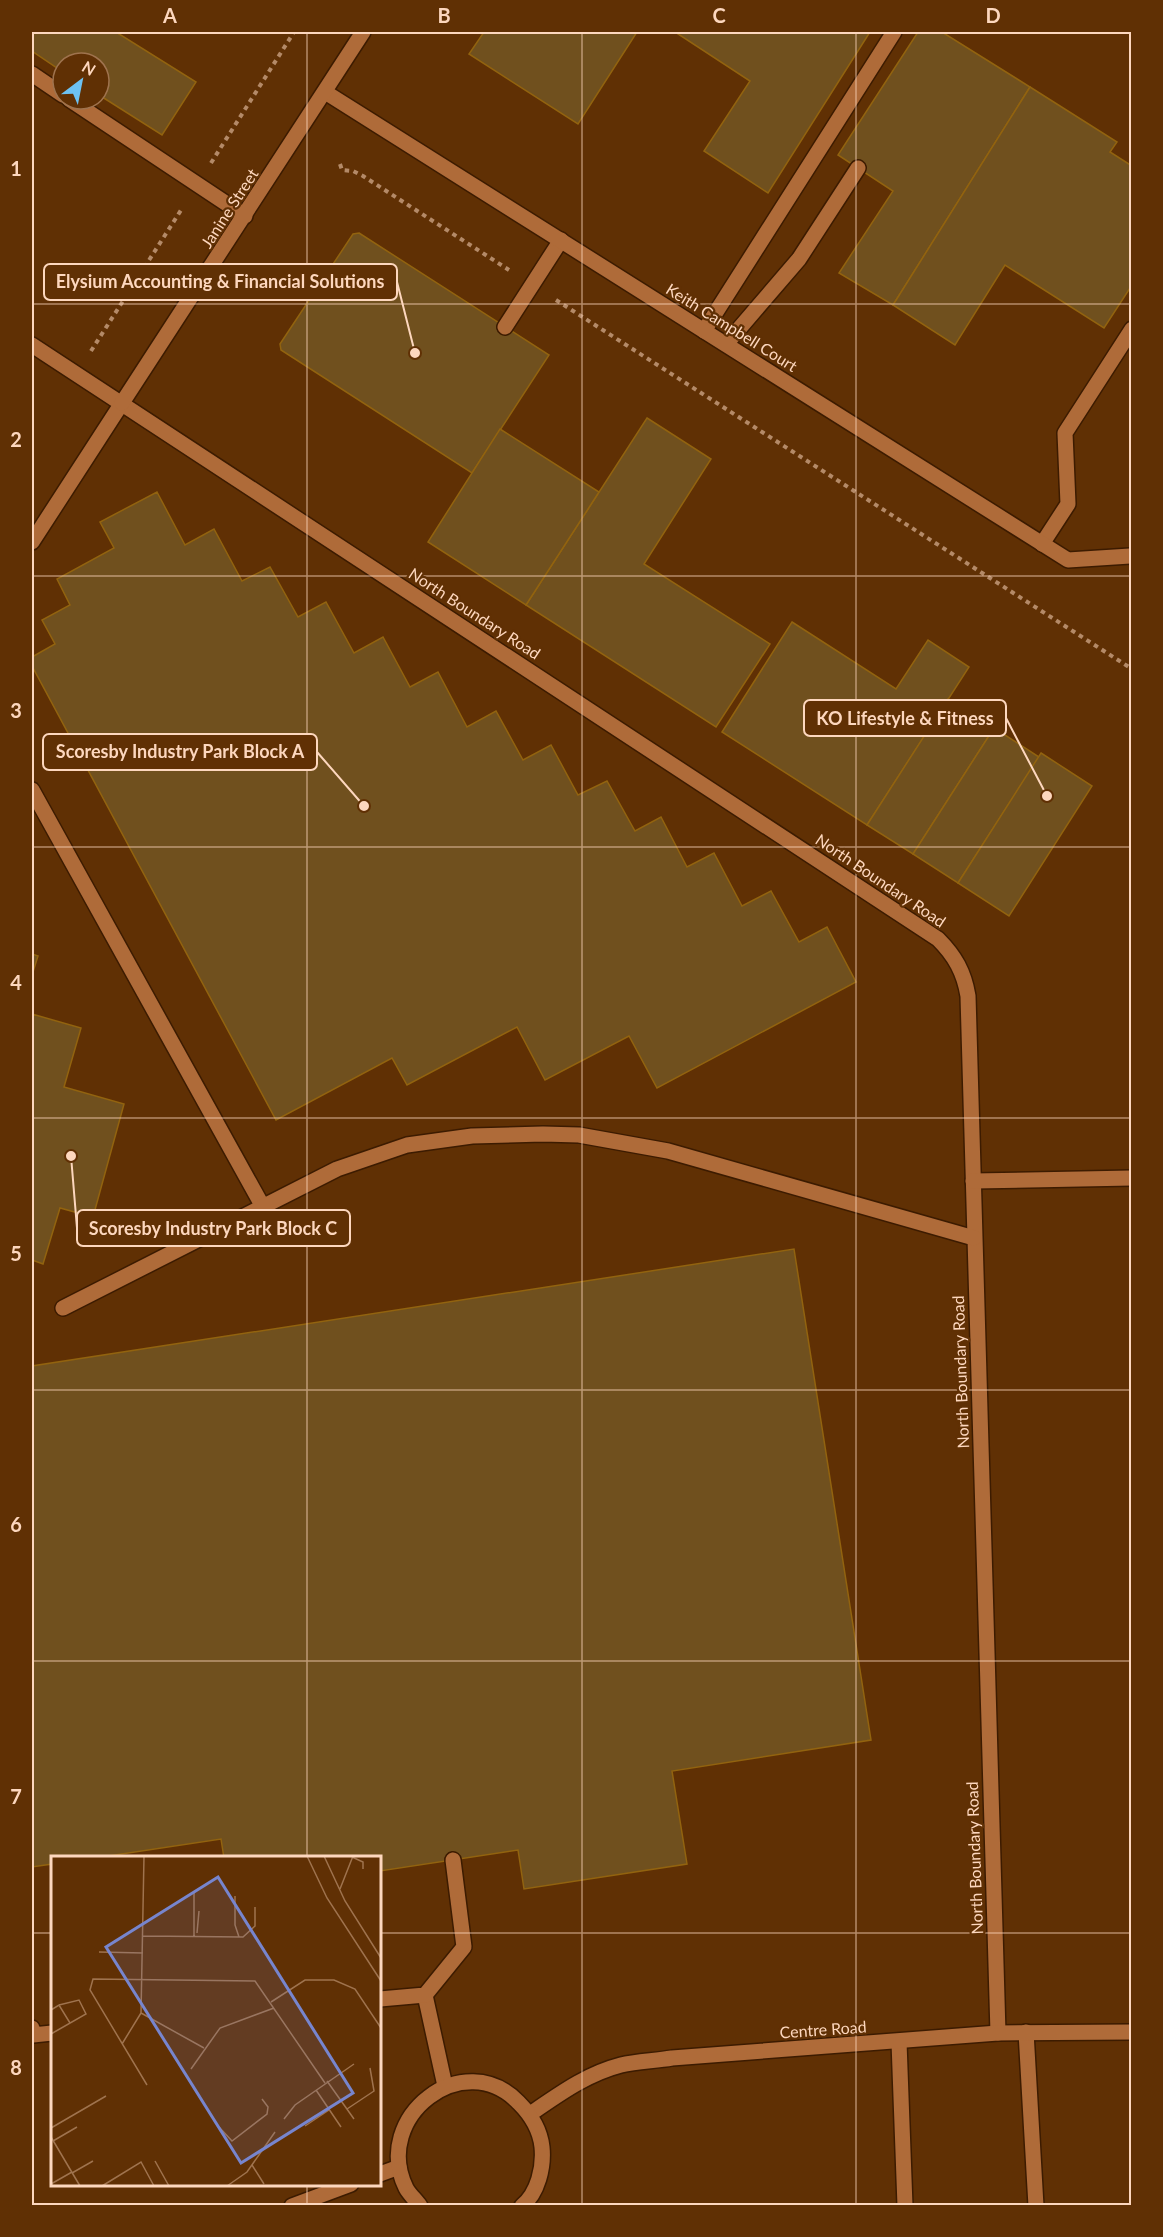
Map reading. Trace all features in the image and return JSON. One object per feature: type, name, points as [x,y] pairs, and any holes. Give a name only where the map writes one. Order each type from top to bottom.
[{"type":"street","name":"Janine Street","points":[[32,542],[363,32]]},
{"type":"street","points":[[704,331],[894,32]]},
{"type":"street","points":[[32,74],[51,87]]},
{"type":"street","name":"Keith Campbell Court","points":[[325,92],[1068,560],[1131,555]]},
{"type":"street","points":[[87,111],[245,216]]},
{"type":"street","points":[[726,344],[799,259],[858,168]]},
{"type":"street","points":[[505,327],[561,240]]},
{"type":"street","points":[[1042,543],[1068,504],[1065,433],[1131,330]]},
{"type":"street","name":"North Boundary Road","points":[[32,345],[938,939],[951,952],[966,981],[998,2033]]},
{"type":"street","points":[[32,790],[263,1207]]},
{"type":"street","points":[[63,1308],[337,1169],[407,1145],[507,1134],[579,1135],[668,1150],[974,1238]]},
{"type":"street","points":[[973,1181],[1131,1178]]},
{"type":"street","points":[[381,2000],[425,1995],[465,1947],[453,1860]]},
{"type":"street","points":[[425,1995],[445,2086]]},
{"type":"street","points":[[32,2028],[33,2036],[51,2033]]},
{"type":"street","points":[[1026,2032],[1036,2205]]},
{"type":"street","name":"Centre Road","points":[[530,2114],[570,2086],[599,2072],[622,2065],[672,2058],[998,2033],[1131,2032]]},
{"type":"street","points":[[899,2042],[905,2205]]},
{"type":"street","points":[[420,2205],[406,2189],[399,2167],[398,2151],[404,2127],[412,2112],[430,2095],[445,2086],[470,2082],[489,2085],[512,2096],[530,2114],[540,2134],[543,2158],[538,2182],[522,2205]]},
{"type":"street","points":[[381,2174],[399,2167]]},
{"type":"street","points":[[292,2205],[345,2186]]},
{"type":"path","points":[[340,164],[342,170],[353,171],[363,176],[1131,669]]},
{"type":"building","points":[[32,32],[116,32],[196,82],[162,135],[111,103],[111,51],[51,51],[51,64],[32,51]]},
{"type":"building","points":[[484,32],[637,32],[578,124],[469,54]]},
{"type":"building","points":[[675,32],[870,32],[768,193],[704,151],[750,81]]},
{"type":"building","points":[[918,32],[942,32],[1030,87],[893,305],[839,273],[893,191],[838,155]]},
{"type":"building","points":[[1030,87],[1117,142],[1110,152],[1132,166],[1132,285],[1104,328],[1005,265],[955,345],[893,305]]},
{"type":"building","points":[[359,233],[549,355],[472,473],[281,350],[280,344],[353,234]]},
{"type":"building","points":[[647,418],[711,459],[644,564],[770,644],[716,727],[526,605]]},
{"type":"building","points":[[500,429],[599,492],[526,605],[428,542]]},
{"type":"building","points":[[157,492],[185,545],[214,529],[242,581],[270,567],[298,617],[326,602],[354,653],[383,637],[410,687],[438,672],[467,727],[496,711],[523,760],[551,745],[578,795],[607,781],[635,831],[661,817],[687,867],[714,853],[742,906],[771,891],[799,942],[827,927],[856,982],[657,1088],[629,1036],[545,1080],[517,1027],[407,1085],[392,1058],[276,1120],[32,666],[32,657],[55,644],[42,620],[70,605],[57,579],[114,548],[100,522]]},
{"type":"building","points":[[792,622],[896,689],[928,640],[969,667],[867,825],[722,732]]},
{"type":"building","points":[[948,699],[994,728],[913,854],[867,825]]},
{"type":"building","points":[[994,728],[1039,757],[958,883],[913,854]]},
{"type":"building","points":[[1041,753],[1092,786],[1009,916],[958,883]]},
{"type":"building","points":[[32,954],[38,956],[32,975]]},
{"type":"building","points":[[32,1014],[81,1028],[64,1087],[124,1104],[93,1217],[60,1208],[43,1264],[32,1260]]},
{"type":"building","points":[[794,1249],[871,1740],[672,1771],[687,1864],[524,1889],[518,1850],[381,1871],[381,1856],[224,1856],[221,1839],[108,1856],[51,1856],[51,1864],[32,1867],[32,1366]]},
{"type":"place","name":"Elysium Accounting & Financial Solutions","points":[[415,353]]},
{"type":"place","name":"KO Lifestyle & Fitness","points":[[1047,796]]},
{"type":"place","name":"Scoresby Industry Park Block A","points":[[364,806]]},
{"type":"place","name":"Scoresby Industry Park Block C","points":[[71,1156]]}]
